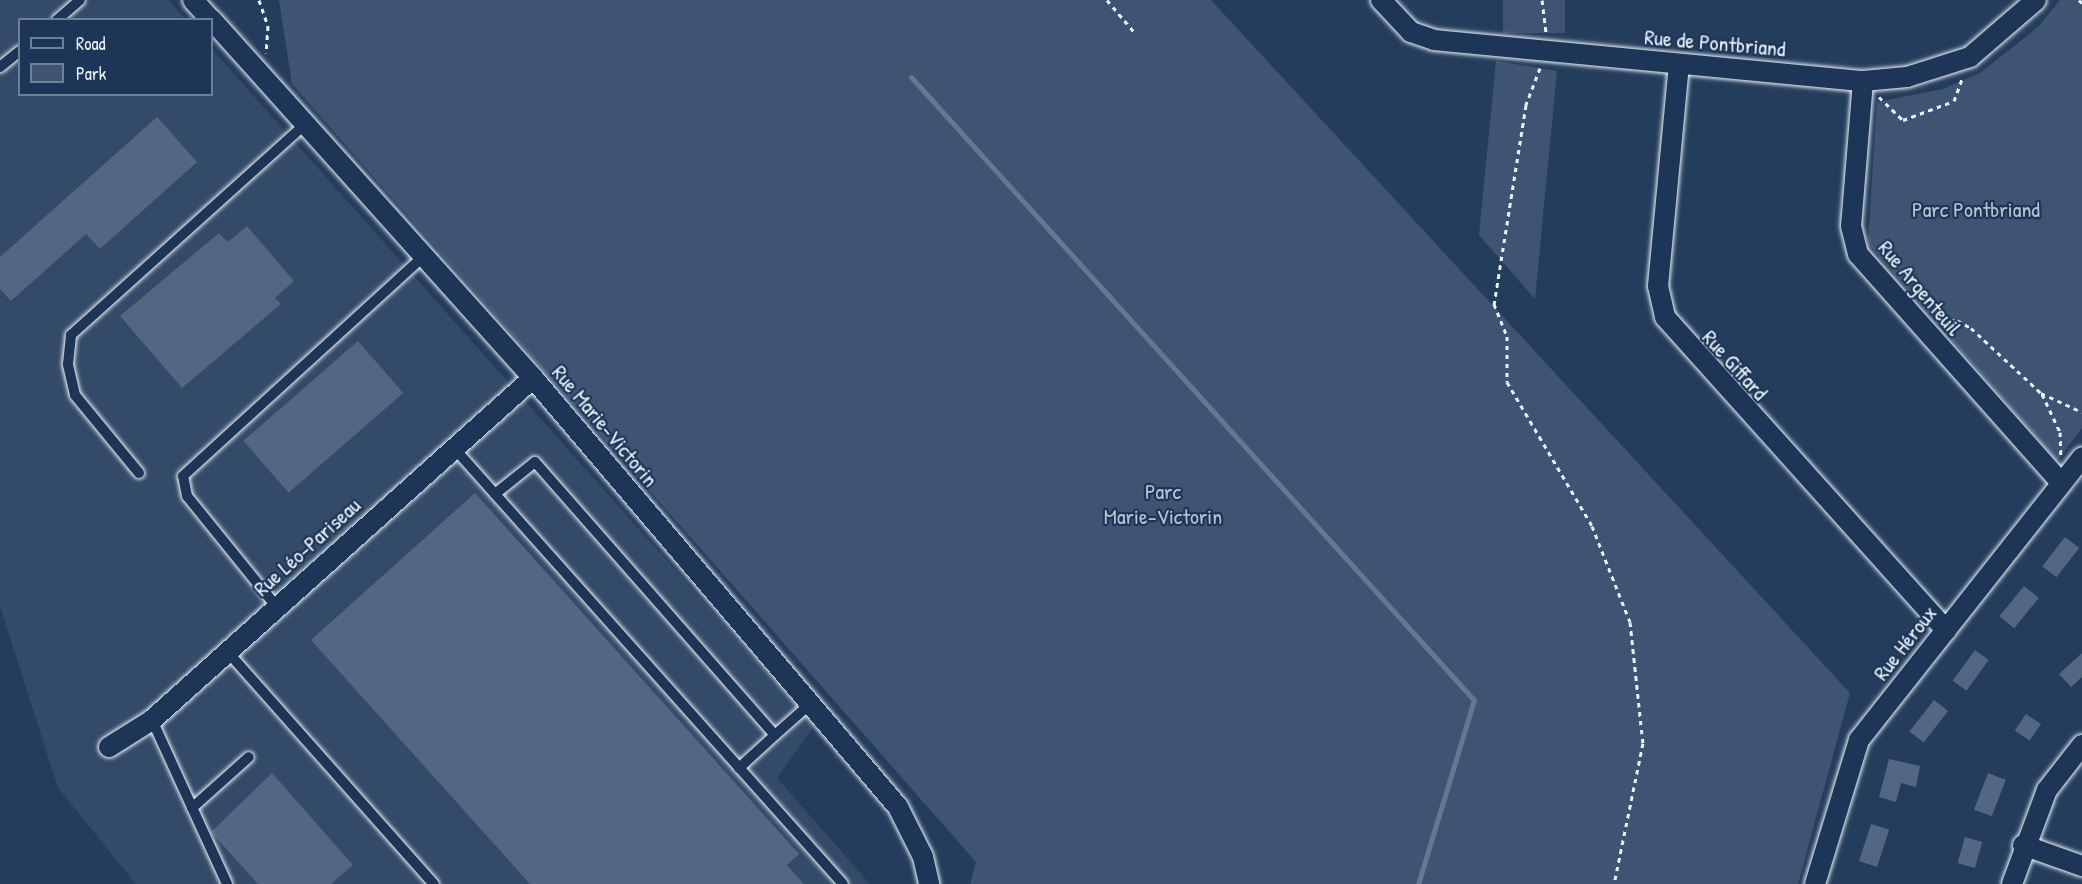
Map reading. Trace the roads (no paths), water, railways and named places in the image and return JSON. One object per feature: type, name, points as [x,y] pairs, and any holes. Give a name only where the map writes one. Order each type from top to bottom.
[{"type":"street","name":"Rue Marie-Victorin","points":[[193,0],[209,18]]},
{"type":"street","name":"Rue de Pontbriand","points":[[1381,0],[1422,37],[1543,51],[1863,81],[1907,77],[1970,57],[2036,0]]},
{"type":"street","name":"Rue Marie-Victorin","points":[[213,22],[532,378],[898,807],[923,857],[929,884]]},
{"type":"street","name":"Rue Giffard","points":[[1679,64],[1658,279],[1665,317],[1946,630]]},
{"type":"street","name":"Rue Argenteuil","points":[[1863,81],[1853,240],[1862,260],[1918,326],[2061,483]]},
{"type":"street","name":"Rue Léo-Pariseau","points":[[109,747],[152,720],[226,650],[532,378]]},
{"type":"street","name":"Rue Héroux","points":[[1815,884],[1854,747],[2082,458]]},
{"type":"street","points":[[2012,884],[2023,845],[2047,790],[2082,745]]},
{"type":"street","points":[[2023,845],[2082,866]]},
{"type":"lane","points":[[59,18],[80,0]]},
{"type":"lane","points":[[0,67],[18,53]]},
{"type":"lane","points":[[139,473],[75,395],[68,364],[71,336],[305,124]]},
{"type":"lane","points":[[276,606],[187,496],[183,476],[424,256]]},
{"type":"lane","points":[[454,448],[843,884]]},
{"type":"lane","points":[[495,494],[535,462],[775,735]]},
{"type":"lane","points":[[226,650],[434,884]]},
{"type":"lane","points":[[739,768],[810,704]]},
{"type":"lane","points":[[152,720],[227,884]]},
{"type":"lane","points":[[192,808],[249,757]]},
{"type":"waterway","points":[[911,77],[1474,700],[1418,884]]},
{"type":"park label","name":"Parc Pontbriand","points":[[1976,210]]},
{"type":"park label","name":"Parc Marie-Victorin","points":[[1163,504]]}]
